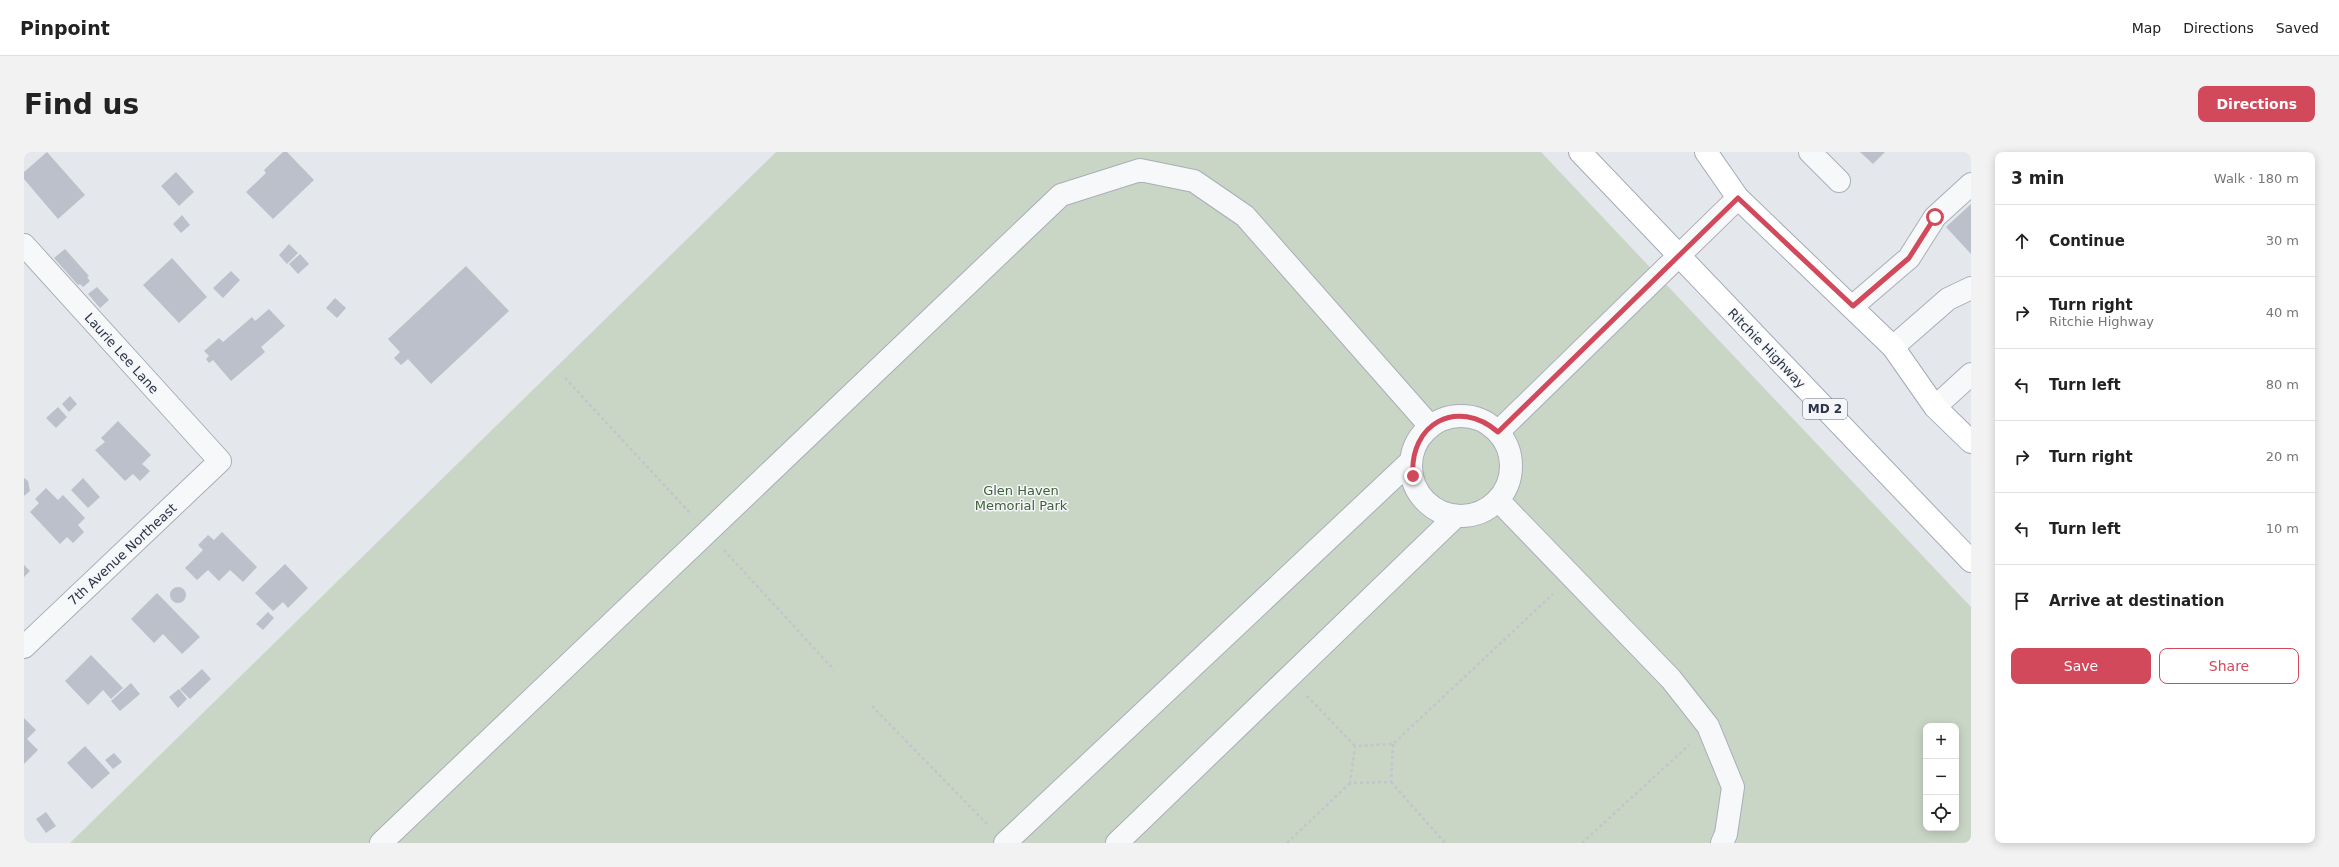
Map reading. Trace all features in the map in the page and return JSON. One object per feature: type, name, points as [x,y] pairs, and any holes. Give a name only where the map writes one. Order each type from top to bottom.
[{"type":"main road","name":"Ritchie Highway","points":[[1580,152],[1971,562]]},
{"type":"main road","points":[[1708,153],[1738,198],[1853,306],[1893,347],[1935,407],[1971,442]]},
{"type":"street","points":[[1810,152],[1839,181]]},
{"type":"street","points":[[381,843],[1060,195],[1140,170],[1194,181],[1245,216],[1430,426]]},
{"type":"street","points":[[1853,306],[1909,258],[1935,217],[1971,184]]},
{"type":"street","points":[[1498,432],[1738,198]]},
{"type":"street","name":"Laurie Lee Lane","points":[[24,246],[220,461]]},
{"type":"street","points":[[1893,347],[1948,299],[1971,288]]},
{"type":"street","points":[[1935,407],[1971,374]]},
{"type":"street","points":[[1458,416],[1473,417],[1487,422],[1498,432],[1506,444],[1511,458],[1511,473],[1507,487],[1498,500],[1486,509],[1472,515],[1456,516],[1441,512],[1428,503],[1418,491],[1413,476],[1412,460],[1421,436],[1430,426],[1444,419],[1458,416]]},
{"type":"street","points":[[1005,843],[1412,460]]},
{"type":"street","name":"7th Avenue Northeast","points":[[24,647],[220,461]]},
{"type":"street","points":[[1498,500],[1671,679],[1708,726],[1732,787],[1726,834],[1722,843]]},
{"type":"street","points":[[1117,843],[1290,678],[1456,516]]},
{"type":"path","points":[[1354,746],[1393,744],[1572,575]]},
{"type":"path","points":[[1287,843],[1350,783],[1354,746],[1290,678]]},
{"type":"path","points":[[872,706],[1005,843]]},
{"type":"path","points":[[1582,843],[1708,726]]},
{"type":"path","points":[[1393,744],[1391,782],[1445,843]]},
{"type":"path","points":[[1350,783],[1391,782]]},
{"type":"green space","name":"Glen Haven Memorial Park","points":[[776,152],[1541,152],[1971,607],[1971,843],[70,843]]},
{"type":"building","points":[[47,152],[85,195],[58,219],[24,179],[24,172]]},
{"type":"building","points":[[283,152],[287,152],[314,180],[273,219],[246,192],[266,173],[264,170]]},
{"type":"building","points":[[1860,152],[1885,152],[1873,164]]},
{"type":"building","points":[[176,172],[194,192],[179,206],[161,186]]},
{"type":"building","points":[[1971,204],[1971,254],[1946,227]]},
{"type":"building","points":[[182,215],[190,225],[181,233],[173,224]]},
{"type":"building","points":[[289,244],[298,253],[287,264],[279,255]]},
{"type":"building","points":[[65,249],[89,276],[87,277],[90,281],[83,287],[80,284],[78,285],[54,258]]},
{"type":"building","points":[[300,254],[309,264],[298,274],[289,264]]},
{"type":"building","points":[[172,258],[207,297],[179,323],[143,285]]},
{"type":"building","points":[[466,266],[509,311],[431,384],[408,359],[401,365],[394,358],[400,352],[388,339]]},
{"type":"building","points":[[231,271],[240,280],[223,298],[213,288]]},
{"type":"building","points":[[97,287],[109,300],[100,308],[88,294]]},
{"type":"building","points":[[335,298],[346,308],[337,318],[326,308]]},
{"type":"building","points":[[269,309],[285,326],[261,347],[265,352],[231,381],[213,360],[209,363],[206,359],[209,356],[204,351],[219,338],[223,342],[252,317],[255,321]]},
{"type":"building","points":[[70,396],[77,404],[69,412],[62,404]]},
{"type":"building","points":[[58,407],[67,417],[56,428],[46,418]]},
{"type":"building","points":[[118,421],[151,455],[142,464],[150,471],[140,481],[133,474],[125,481],[95,450],[105,442],[101,438]]},
{"type":"building","points":[[24,478],[28,481],[30,491],[24,496]]},
{"type":"building","points":[[83,478],[100,497],[88,508],[71,490]]},
{"type":"building","points":[[46,488],[58,500],[63,495],[85,518],[78,525],[84,532],[73,543],[67,537],[60,544],[30,512],[39,503],[35,499]]},
{"type":"building","points":[[222,532],[257,567],[243,582],[230,570],[219,581],[208,570],[197,580],[185,568],[203,550],[198,545],[208,535],[214,540]]},
{"type":"building","points":[[285,564],[308,588],[288,608],[283,602],[273,611],[255,593]]},
{"type":"building","points":[[24,565],[30,571],[24,577]]},
{"type":"building","points":[[178,587],[185,592],[186,595],[181,602],[178,603],[171,598],[170,595],[175,588]]},
{"type":"building","points":[[157,593],[200,637],[182,654],[163,634],[154,643],[131,619]]},
{"type":"building","points":[[268,612],[274,618],[263,630],[256,624]]},
{"type":"building","points":[[91,655],[123,688],[111,699],[103,690],[88,705],[65,681]]},
{"type":"building","points":[[202,669],[211,679],[190,699],[180,689]]},
{"type":"building","points":[[131,683],[140,694],[120,711],[111,701]]},
{"type":"building","points":[[179,689],[187,699],[178,708],[169,697]]},
{"type":"building","points":[[24,718],[36,730],[27,739],[38,750],[24,764]]},
{"type":"building","points":[[85,746],[110,773],[92,789],[67,763]]},
{"type":"building","points":[[114,753],[122,762],[113,769],[105,760]]},
{"type":"building","points":[[46,812],[56,826],[46,833],[36,819]]},
{"type":"route","points":[[1413,476],[1412,460],[1415,448],[1421,436],[1430,426],[1444,419],[1458,416],[1473,417],[1487,422],[1498,432],[1738,198],[1853,306],[1909,258],[1935,217]]}]
